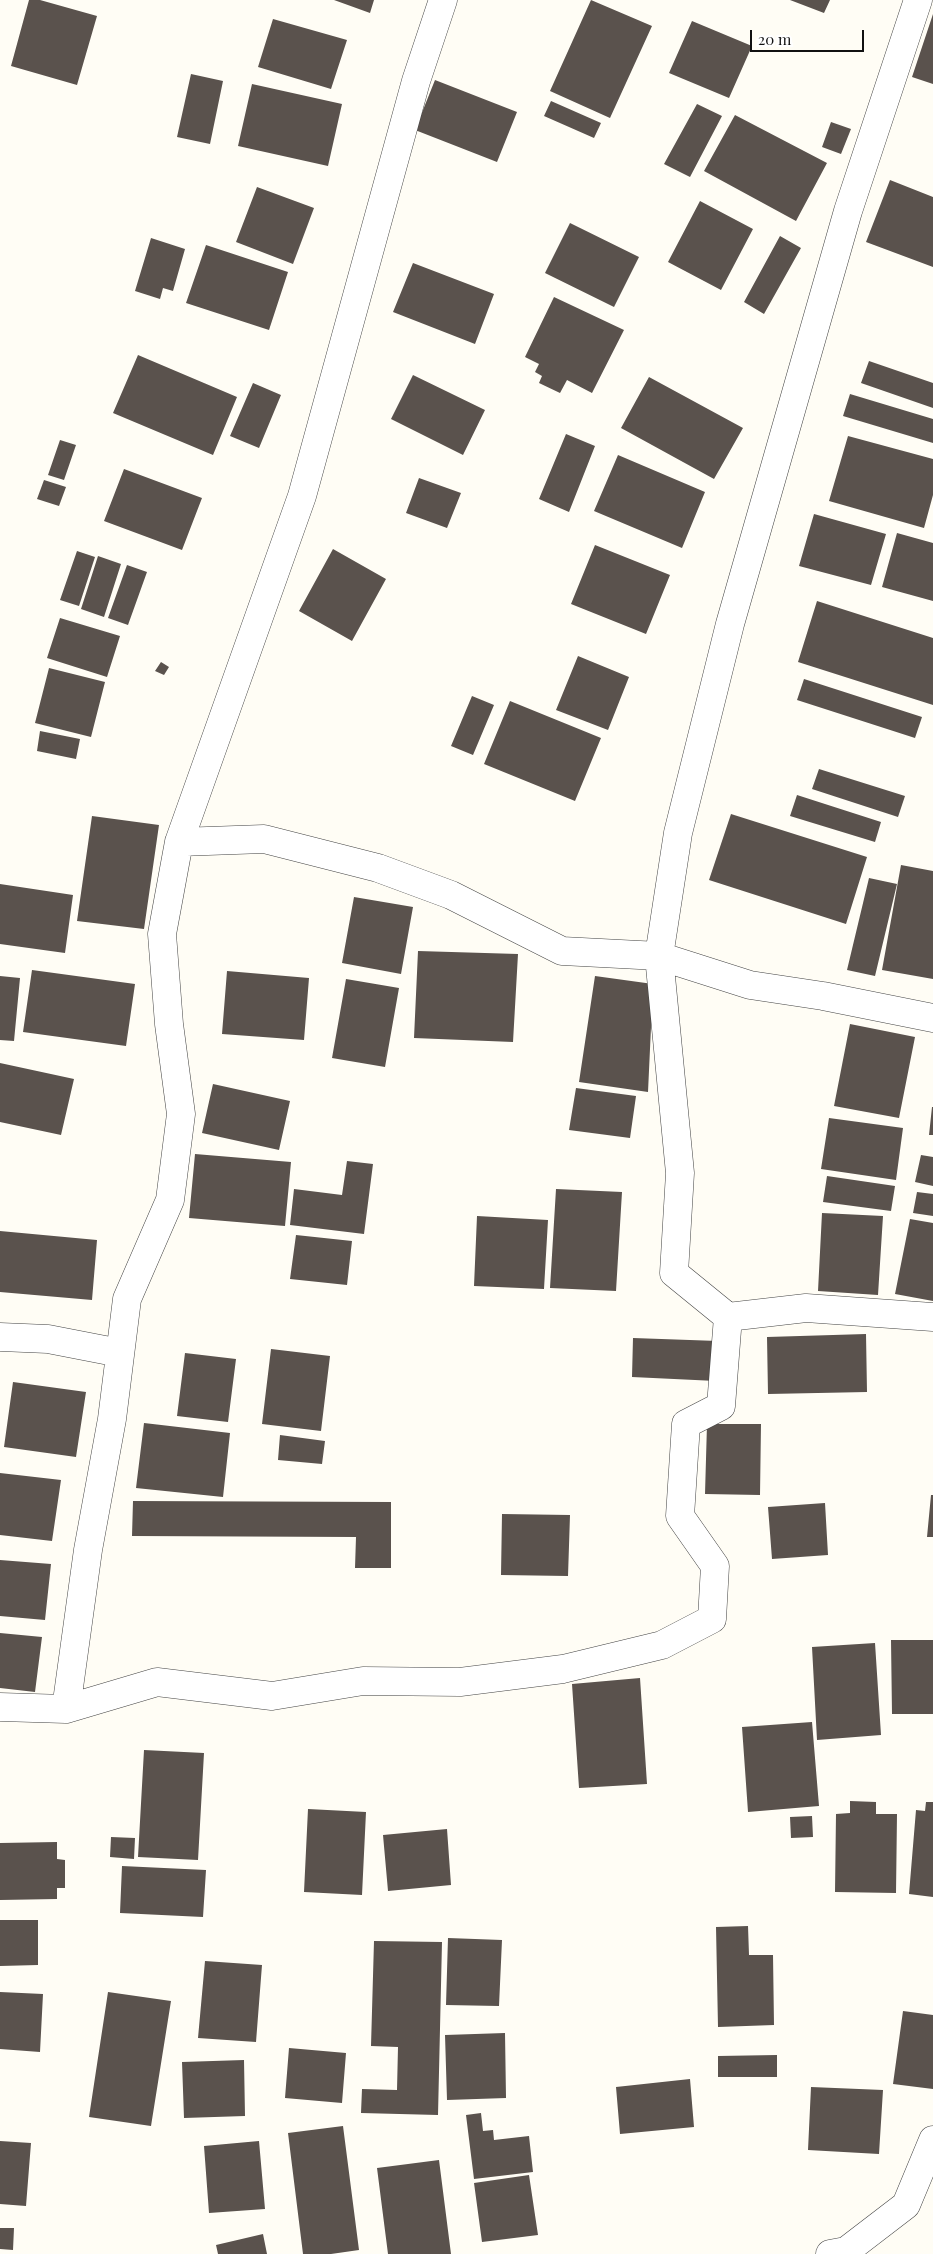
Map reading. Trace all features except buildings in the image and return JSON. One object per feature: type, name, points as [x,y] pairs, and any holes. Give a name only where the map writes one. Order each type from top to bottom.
[{"type":"street","points":[[66,1709],[88,1550],[112,1418],[127,1299],[170,1200],[181,1114],[169,1024],[162,934],[180,842],[302,496],[416,81],[443,0]]},
{"type":"street","points":[[918,0],[848,211],[730,624],[678,833],[659,956],[680,1173],[674,1273],[728,1317],[806,1308],[933,1318]]},
{"type":"street","points":[[180,842],[264,839],[378,868],[450,895],[562,952],[659,956],[750,985],[823,996],[933,1018]]},
{"type":"street","points":[[0,1707],[66,1709],[157,1682],[272,1696],[363,1680],[460,1682],[563,1669],[662,1645],[712,1619],[715,1566],[680,1516],[686,1424],[721,1406],[728,1317]]},
{"type":"street","points":[[0,1337],[48,1339],[120,1353]]},
{"type":"street","points":[[830,2254],[846,2251],[906,2205],[933,2140]]}]
